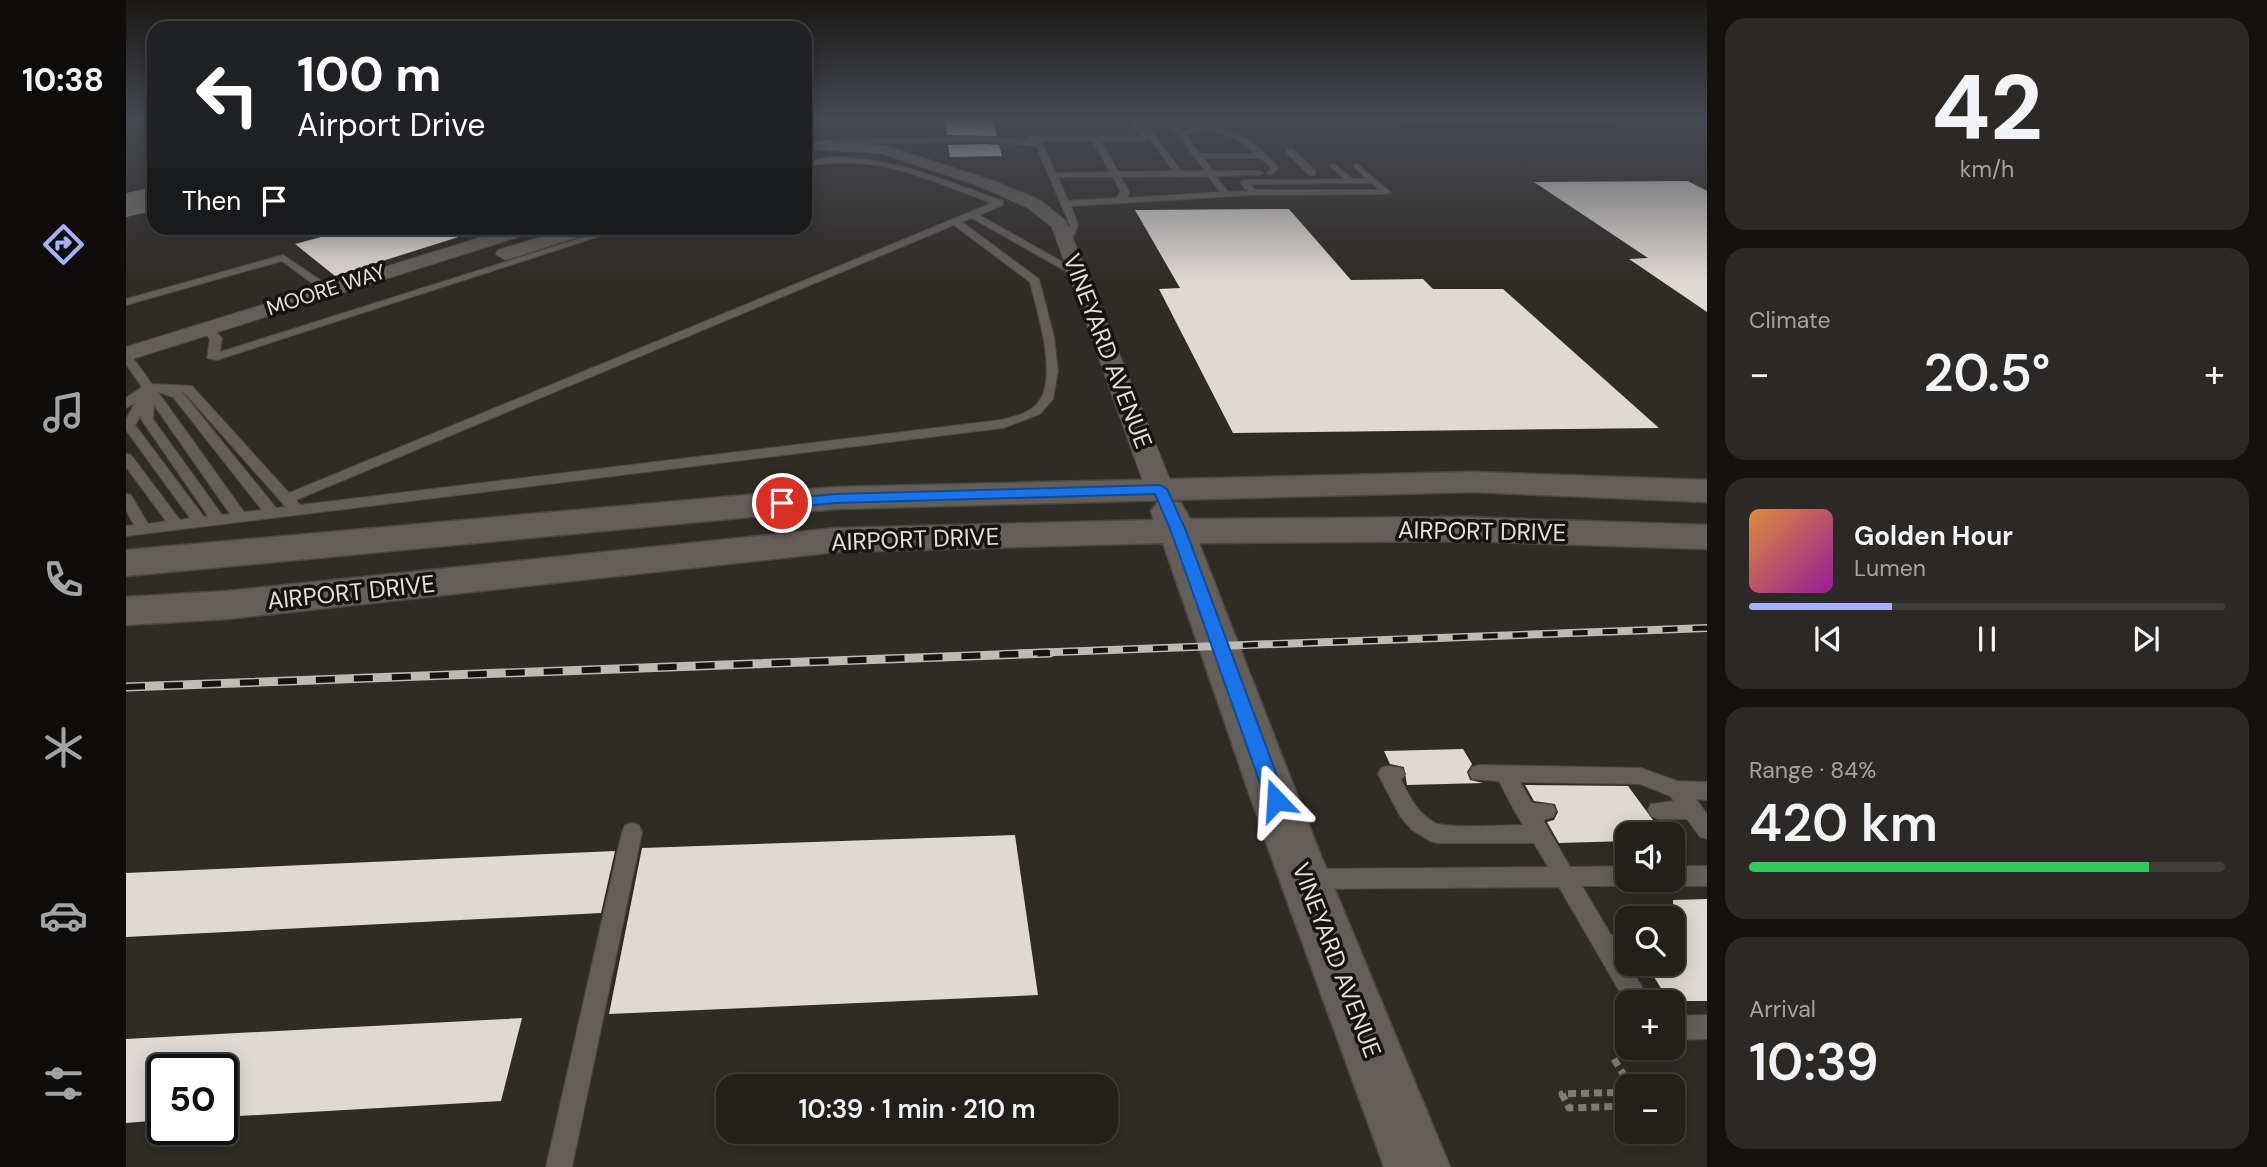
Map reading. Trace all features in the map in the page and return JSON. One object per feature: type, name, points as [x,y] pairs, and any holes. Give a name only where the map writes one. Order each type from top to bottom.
[{"type":"main road","name":"AIRPORT DRIVE","points":[[126,611],[227,605],[836,540],[1472,482],[1707,491]]},
{"type":"main road","name":"AIRPORT DRIVE","points":[[126,563],[836,498],[1169,510],[1465,528],[1707,537]]},
{"type":"main road","name":"VINEYARD AVENUE","points":[[1169,510],[1306,879],[1417,1167]]},
{"type":"street","points":[[956,173],[1034,204],[1060,225],[1066,242]]},
{"type":"street","name":"MOORE WAY","points":[[126,355],[317,287],[503,235]]},
{"type":"street","points":[[317,287],[415,282],[565,235]]},
{"type":"street","name":"VINEYARD AVENUE","points":[[1066,242],[1169,510]]},
{"type":"lane","points":[[126,531],[272,513],[999,203],[913,173]]},
{"type":"lane","points":[[1066,242],[1074,225],[1054,175],[1243,173]]},
{"type":"lane","points":[[1343,173],[1351,181]]},
{"type":"lane","points":[[1065,204],[1200,206],[1227,196],[1253,193],[1387,192],[1365,173]]},
{"type":"lane","points":[[1113,203],[1122,199],[1125,192],[1116,174]]},
{"type":"lane","points":[[1210,174],[1227,196]]},
{"type":"lane","points":[[1253,193],[1244,182],[1374,181]]},
{"type":"lane","points":[[972,214],[1079,275]]},
{"type":"lane","points":[[292,504],[1003,424],[1039,409],[1051,394],[1054,379],[1035,281],[956,222]]},
{"type":"lane","points":[[206,328],[216,338],[214,358],[599,235]]},
{"type":"lane","points":[[126,302],[283,258],[317,287]]},
{"type":"lane","points":[[126,355],[240,517]]},
{"type":"lane","points":[[126,406],[149,388],[188,389],[292,504]]},
{"type":"lane","points":[[149,388],[177,394],[272,513]]},
{"type":"lane","points":[[149,388],[147,419],[219,520]]},
{"type":"lane","points":[[149,388],[129,425],[200,522]]},
{"type":"lane","points":[[126,458],[176,525]]},
{"type":"lane","points":[[126,498],[144,529]]},
{"type":"lane","points":[[1479,773],[1641,776],[1677,790],[1707,790]]},
{"type":"lane","points":[[1504,773],[1524,812],[1563,875],[1615,945]]},
{"type":"lane","points":[[1395,774],[1388,774],[1410,819],[1437,834],[1537,834]]},
{"type":"lane","points":[[1677,790],[1707,830]]},
{"type":"lane","points":[[1658,810],[1692,810]]},
{"type":"lane","points":[[1524,812],[1546,811]]},
{"type":"lane","points":[[559,1167],[566,1122],[632,832]]},
{"type":"lane","points":[[1306,879],[1615,876]]},
{"type":"lane","points":[[1685,876],[1707,876]]},
{"type":"lane","points":[[1685,1028],[1707,1027]]},
{"type":"path","points":[[1615,1093],[1562,1094],[1569,1108],[1615,1106]]},
{"type":"building","points":[[1688,181],[1707,191],[1707,312],[1629,259],[1648,258],[1534,182]]},
{"type":"building","points":[[1289,209],[1351,280],[1423,279],[1433,289],[1503,289],[1659,428],[1233,433],[1159,289],[1180,288],[1135,210]]},
{"type":"building","points":[[329,235],[465,235],[335,276],[295,244]]},
{"type":"building","points":[[1463,749],[1472,764],[1467,772],[1470,780],[1483,783],[1407,785],[1404,767],[1390,764],[1384,751]]},
{"type":"building","points":[[1525,785],[1628,786],[1654,822],[1615,822],[1615,841],[1559,843],[1547,822],[1554,820],[1558,812],[1555,804],[1534,801]]},
{"type":"building","points":[[1015,835],[1038,995],[609,1014],[642,848]]},
{"type":"building","points":[[615,851],[601,913],[126,937],[126,873]]},
{"type":"building","points":[[1707,899],[1707,1001],[1685,1001],[1685,990],[1662,990],[1653,976],[1685,976],[1685,906],[1673,906],[1673,900]]},
{"type":"building","points":[[522,1018],[501,1101],[238,1116],[238,1054],[147,1054],[147,1121],[126,1123],[126,1039]]},
{"type":"taxiway","points":[[126,205],[147,200]]},
{"type":"railway","points":[[1003,654],[1707,628]]},
{"type":"railway","points":[[126,687],[1050,653]]},
{"type":"route","points":[[782,503],[836,498],[1160,489],[1179,531],[1276,800]]}]
